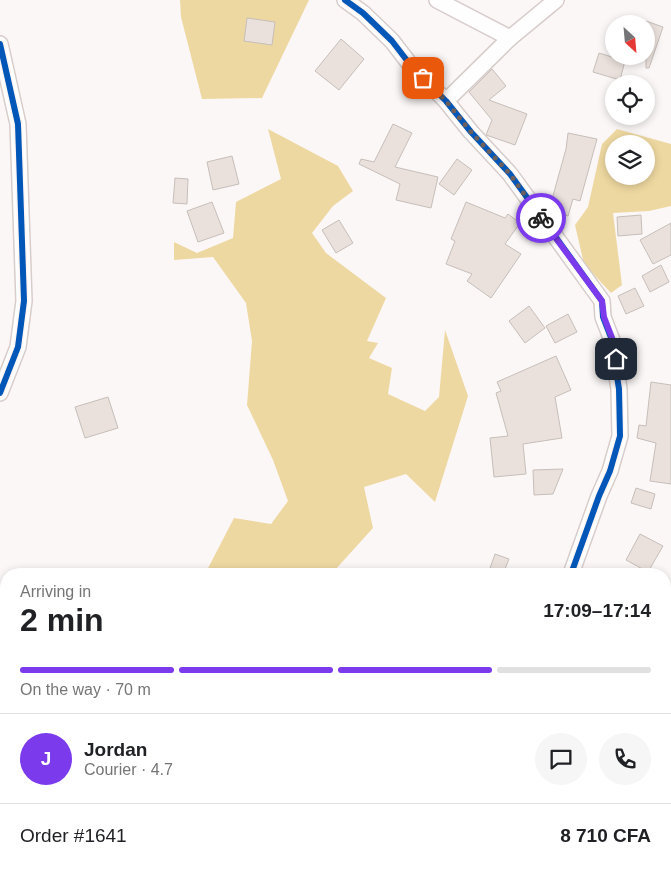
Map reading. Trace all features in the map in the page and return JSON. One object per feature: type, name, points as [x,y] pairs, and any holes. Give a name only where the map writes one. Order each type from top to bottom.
[{"type":"street","points":[[345,0],[376,24],[412,67],[446,101],[471,132],[510,174],[602,301],[604,317],[616,348],[616,370],[620,389],[620,436],[610,471],[573,568]]},
{"type":"street","points":[[437,0],[510,38]]},
{"type":"street","points":[[446,101],[510,38],[556,0]]},
{"type":"street","points":[[0,44],[18,124],[24,292],[22,325],[18,347],[0,393]]},
{"type":"shaded area","points":[[180,0],[309,0],[262,98],[202,99],[181,17]]},
{"type":"shaded area","points":[[268,129],[338,166],[353,191],[333,206],[312,233],[326,253],[386,298],[367,341],[378,343],[369,358],[392,368],[388,394],[425,411],[439,397],[445,330],[468,396],[435,502],[406,474],[364,487],[373,528],[337,568],[208,568],[234,518],[271,524],[288,501],[273,460],[247,405],[252,341],[246,303],[213,257],[174,260],[174,242],[197,253],[233,238],[236,202],[281,179]]},
{"type":"shaded area","points":[[617,129],[639,135],[611,135]]},
{"type":"shaded area","points":[[655,140],[671,144],[671,206],[649,211],[613,213],[622,285],[611,293],[584,264],[575,225],[588,207],[602,144],[605,141],[605,185],[655,185]]},
{"type":"building","points":[[247,18],[275,22],[272,45],[244,41]]},
{"type":"building","points":[[655,24],[663,27],[655,50]]},
{"type":"building","points":[[341,39],[364,59],[339,90],[315,71]]},
{"type":"building","points":[[599,53],[605,55],[605,65],[624,65],[621,75],[605,76],[593,72]]},
{"type":"building","points":[[492,69],[506,86],[489,100],[527,114],[515,145],[486,135],[492,120],[469,92]]},
{"type":"building","points":[[393,124],[412,133],[395,167],[438,177],[431,208],[396,200],[400,184],[359,164],[361,159],[374,162]]},
{"type":"building","points":[[568,133],[597,139],[580,201],[573,199],[568,216],[549,210],[566,149]]},
{"type":"building","points":[[232,156],[239,184],[213,190],[207,162]]},
{"type":"building","points":[[457,159],[472,170],[454,195],[439,184]]},
{"type":"building","points":[[175,178],[188,179],[187,204],[173,203]]},
{"type":"building","points":[[212,202],[224,233],[198,242],[187,211]]},
{"type":"building","points":[[466,202],[505,218],[508,214],[520,223],[505,244],[521,254],[491,298],[467,281],[472,274],[446,264],[455,241],[451,239]]},
{"type":"building","points":[[641,215],[642,234],[618,236],[617,217]]},
{"type":"building","points":[[339,220],[353,243],[336,253],[322,230]]},
{"type":"building","points":[[671,223],[671,255],[653,264],[640,240]]},
{"type":"building","points":[[661,265],[669,282],[650,292],[642,276]]},
{"type":"building","points":[[635,288],[644,306],[626,314],[618,296]]},
{"type":"building","points":[[529,306],[545,328],[525,343],[509,321]]},
{"type":"building","points":[[568,314],[577,332],[555,343],[546,326]]},
{"type":"building","points":[[556,356],[571,390],[555,397],[562,438],[523,444],[526,474],[494,477],[490,438],[508,436],[496,393],[501,391],[497,382]]},
{"type":"building","points":[[651,382],[671,385],[671,484],[650,481],[656,443],[637,438],[639,425],[646,426]]},
{"type":"building","points":[[108,397],[118,428],[85,438],[75,407]]},
{"type":"building","points":[[563,469],[553,494],[534,495],[533,470]]},
{"type":"building","points":[[636,488],[655,494],[651,509],[631,503]]},
{"type":"building","points":[[640,534],[663,546],[650,568],[641,568],[626,560]]},
{"type":"building","points":[[495,554],[509,559],[505,568],[490,568]]},
{"type":"cycle path","points":[[345,0],[363,13],[392,41],[412,67],[446,101],[471,132],[510,174],[602,301],[603,317],[615,348],[619,389],[620,436],[610,471],[573,568]]},
{"type":"cycle path","points":[[0,44],[18,124],[24,301],[18,347],[0,393]]},
{"type":"way so far","points":[[423,78],[446,101],[471,132],[510,174],[541,218]]},
{"type":"route","points":[[541,218],[602,301],[604,317],[616,348],[616,359]]}]
